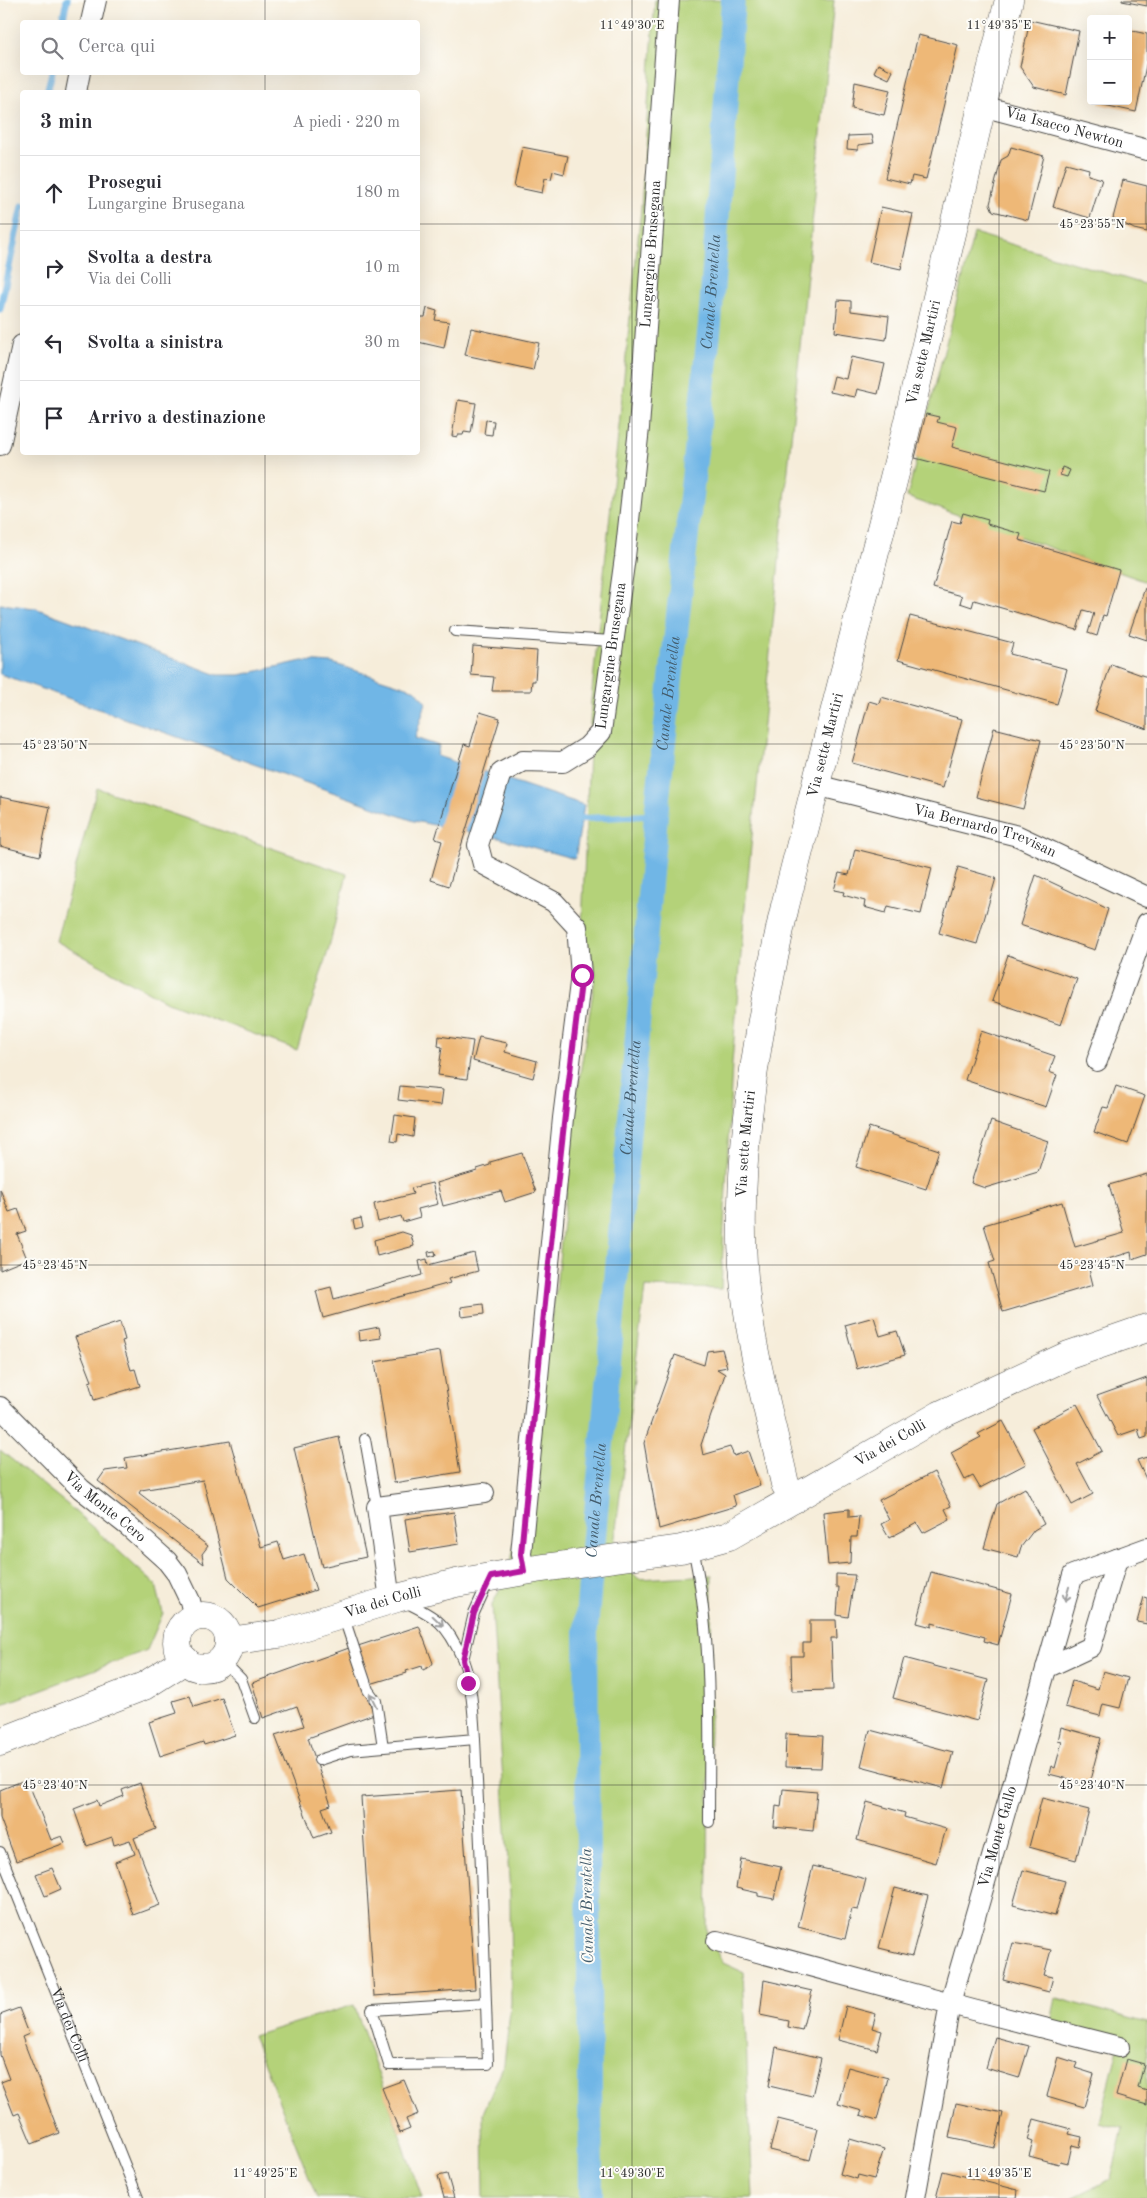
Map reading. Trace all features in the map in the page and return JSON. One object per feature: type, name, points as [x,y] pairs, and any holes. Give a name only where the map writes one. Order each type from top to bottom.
[{"type":"main road","name":"Via sette Martiri","points":[[794,1499],[785,1484],[753,1344],[743,1265],[742,1217],[746,1147],[765,1008],[785,906],[902,446],[982,106],[1009,0]]},
{"type":"main road","name":"Via dei Colli","points":[[185,1660],[193,1666],[203,1668],[214,1665],[226,1650],[394,1599],[530,1570],[687,1548],[729,1536],[940,1415],[1068,1355],[1147,1328]]},
{"type":"main road","points":[[0,1742],[144,1686],[185,1660],[178,1649],[178,1636],[183,1625],[194,1617],[210,1617],[218,1620],[228,1633],[226,1650]]},
{"type":"street","points":[[91,20],[96,0]]},
{"type":"street","name":"Lungargine Brusegana","points":[[530,1570],[521,1554],[563,1118],[582,975],[577,927],[554,902],[483,864],[478,845],[501,773],[523,761],[564,762],[587,747],[601,732],[625,557],[639,428],[669,0]]},
{"type":"street","points":[[76,90],[79,75]]},
{"type":"street","name":"Via Isacco Newton","points":[[982,106],[1147,150]]},
{"type":"street","points":[[0,445],[20,354]]},
{"type":"street","name":"Via Bernardo Trevisan","points":[[816,785],[1018,836],[1147,897]]},
{"type":"street","points":[[1097,1060],[1147,923]]},
{"type":"street","name":"Via Monte Cero","points":[[0,1407],[81,1489],[128,1526],[167,1562],[177,1574],[190,1601],[194,1617]]},
{"type":"street","points":[[394,1599],[377,1507],[484,1492]]},
{"type":"street","name":"Via Monte Gallo","points":[[915,2198],[950,2004],[1073,1575],[1147,1548]]},
{"type":"street","points":[[1046,1668],[1091,1647],[1117,1559]]},
{"type":"street","points":[[717,1941],[950,2004],[1119,2047]]},
{"type":"lane","points":[[455,631],[612,641]]},
{"type":"lane","points":[[365,1439],[377,1507]]},
{"type":"lane","points":[[687,1548],[706,1626],[709,1662],[709,1822]]},
{"type":"lane","points":[[463,1660],[474,1613],[491,1577]]},
{"type":"lane","points":[[394,1599],[435,1617],[450,1634],[463,1660],[475,1740],[486,2002],[488,2064],[389,2066],[372,2010],[486,2002]]},
{"type":"lane","points":[[343,1614],[368,1690],[376,1701],[383,1747]]},
{"type":"lane","points":[[226,1650],[241,1679],[255,1718]]},
{"type":"lane","points":[[319,1760],[350,1750],[475,1740]]},
{"type":"lane","name":"Via dei Colli","points":[[0,1852],[138,2198]]},
{"type":"green space","points":[[655,0],[834,0],[744,918],[732,1063],[721,1289],[645,1287],[613,1554],[639,1579],[712,1575],[707,1932],[723,1963],[743,1972],[753,2198],[484,2198],[483,2113],[504,2064],[511,2003],[510,1895],[492,1605],[510,1569],[556,1289],[576,1099],[596,973],[582,927],[591,701],[641,209]]},
{"type":"green space","points":[[974,233],[1147,285],[1147,582],[907,497]]},
{"type":"green space","points":[[97,788],[347,874],[328,951],[297,1050],[167,1002],[56,941]]},
{"type":"green space","points":[[0,1450],[68,1505],[156,1585],[163,1613],[147,1650],[0,1705]]},
{"type":"green space","points":[[1056,1998],[1147,2023],[1147,2198],[1072,2198],[1111,2179],[1123,2128],[1100,2122],[1120,2040],[1051,2022]]},
{"type":"green space","points":[[354,2005],[422,2198],[317,2198],[253,2036]]},
{"type":"water","points":[[0,604],[35,608],[218,675],[240,675],[302,661],[332,663],[416,690],[426,703],[415,738],[439,746],[437,756],[584,805],[575,859],[499,838],[414,821],[0,674]]},
{"type":"building","points":[[1147,0],[1147,6],[1122,1]]},
{"type":"building","points":[[1030,20],[1079,31],[1066,95],[1034,87],[1020,67]]},
{"type":"building","points":[[1132,31],[1147,34],[1147,61],[1136,112],[1104,105],[1132,105]]},
{"type":"building","points":[[918,35],[958,45],[926,179],[912,176],[910,184],[885,178]]},
{"type":"building","points":[[878,64],[893,71],[889,79],[874,72]]},
{"type":"building","points":[[855,82],[890,90],[884,115],[852,108]]},
{"type":"building","points":[[872,135],[874,143],[858,145],[858,150],[847,149],[848,136]]},
{"type":"building","points":[[522,147],[568,156],[564,174],[553,171],[551,179],[545,178],[542,193],[514,187]]},
{"type":"building","points":[[1011,147],[1044,156],[1028,220],[993,211],[990,204],[1001,160],[1008,156]]},
{"type":"building","points":[[1066,163],[1089,169],[1088,175],[1102,179],[1090,218],[1053,207]]},
{"type":"building","points":[[1123,180],[1147,186],[1147,232],[1134,229],[1113,218]]},
{"type":"building","points":[[881,207],[913,214],[901,269],[869,262]]},
{"type":"building","points":[[838,300],[851,301],[851,311],[889,316],[886,340],[835,332]]},
{"type":"building","points":[[427,308],[437,311],[435,320],[449,322],[444,348],[420,342],[420,320],[421,317],[425,317]]},
{"type":"building","points":[[471,328],[539,343],[533,370],[465,355]]},
{"type":"building","points":[[851,357],[885,364],[878,394],[857,389],[855,397],[830,392],[834,376],[846,379]]},
{"type":"building","points":[[458,400],[476,403],[471,433],[464,432],[463,435],[458,435],[458,437],[452,436]]},
{"type":"building","points":[[926,414],[939,417],[937,422],[957,427],[952,447],[1049,472],[1044,491],[915,458]]},
{"type":"building","points":[[486,420],[494,421],[492,435],[484,434]]},
{"type":"building","points":[[1062,467],[1070,470],[1067,477],[1060,475]]},
{"type":"building","points":[[963,513],[988,520],[987,524],[1021,534],[1019,540],[1119,570],[1106,616],[1103,615],[1097,636],[1088,633],[1094,613],[1083,610],[1077,630],[974,600],[972,607],[960,603],[962,596],[933,588],[952,521],[960,523]]},
{"type":"building","points":[[1145,588],[1147,589],[1147,640],[1129,634]]},
{"type":"building","points":[[910,616],[1013,643],[1010,654],[1067,669],[1057,704],[898,660]]},
{"type":"building","points":[[473,646],[537,651],[535,681],[532,681],[531,691],[492,691],[494,677],[471,675]]},
{"type":"building","points":[[1111,664],[1147,677],[1147,729],[1095,711]]},
{"type":"building","points":[[881,697],[962,719],[943,788],[852,763],[869,701],[879,704]]},
{"type":"building","points":[[480,712],[500,718],[449,886],[431,880],[442,841],[435,839],[464,744],[470,746]]},
{"type":"building","points":[[994,728],[1041,740],[1023,809],[976,797]]},
{"type":"building","points":[[0,797],[50,807],[40,856],[0,846]]},
{"type":"building","points":[[855,849],[932,868],[921,914],[888,906],[886,913],[864,907],[865,901],[843,895],[844,892],[834,890],[839,873],[849,875]]},
{"type":"building","points":[[958,867],[996,878],[977,944],[939,933]]},
{"type":"building","points":[[1036,875],[1108,909],[1095,950],[1020,925]]},
{"type":"building","points":[[1008,955],[1077,979],[1061,1025],[992,1001]]},
{"type":"building","points":[[981,1031],[1055,1056],[1049,1072],[1057,1075],[1046,1107],[965,1080]]},
{"type":"building","points":[[439,1036],[473,1041],[467,1079],[438,1075],[442,1047],[438,1046]]},
{"type":"building","points":[[479,1037],[507,1043],[505,1052],[537,1061],[533,1078],[473,1061]]},
{"type":"building","points":[[400,1086],[443,1090],[441,1105],[398,1100]]},
{"type":"building","points":[[1116,1086],[1145,1096],[1128,1144],[1094,1132],[1103,1107],[1108,1108]]},
{"type":"building","points":[[395,1115],[415,1118],[413,1137],[398,1134],[397,1142],[391,1141]]},
{"type":"building","points":[[991,1121],[1048,1141],[1038,1172],[985,1188],[971,1183]]},
{"type":"building","points":[[869,1127],[939,1150],[926,1189],[856,1167]]},
{"type":"building","points":[[522,1153],[536,1192],[505,1202],[501,1191],[443,1206],[437,1183],[477,1171],[477,1169],[490,1165],[490,1162]]},
{"type":"building","points":[[1147,1174],[1147,1254],[1132,1259],[1131,1252],[1088,1265],[1093,1285],[1003,1312],[989,1263],[995,1261],[984,1225],[1062,1202],[1075,1247],[1124,1233],[1109,1185]]},
{"type":"building","points":[[432,1183],[438,1204],[418,1209],[420,1217],[403,1222],[401,1216],[378,1222],[374,1204],[413,1194],[411,1188]]},
{"type":"building","points":[[0,1189],[9,1212],[18,1209],[26,1231],[17,1234],[27,1259],[0,1270]]},
{"type":"building","points":[[361,1218],[363,1227],[355,1229],[353,1220]]},
{"type":"building","points":[[402,1232],[411,1235],[414,1246],[377,1256],[374,1240]]},
{"type":"building","points":[[435,1251],[436,1255],[429,1257],[428,1252]]},
{"type":"building","points":[[474,1253],[478,1271],[448,1279],[450,1283],[323,1318],[316,1291],[331,1287],[334,1299],[422,1275],[419,1261],[427,1259],[428,1265]]},
{"type":"building","points":[[483,1304],[484,1314],[462,1317],[461,1307]]},
{"type":"building","points":[[874,1317],[880,1336],[897,1331],[905,1355],[857,1369],[845,1325]]},
{"type":"building","points":[[120,1322],[125,1340],[122,1341],[131,1370],[135,1369],[140,1386],[94,1400],[89,1382],[92,1381],[75,1337]]},
{"type":"building","points":[[379,1327],[381,1338],[359,1341],[358,1331]]},
{"type":"building","points":[[722,1349],[727,1367],[717,1369],[725,1374],[701,1445],[703,1455],[730,1447],[734,1456],[748,1451],[760,1485],[733,1495],[736,1506],[659,1529],[644,1443],[675,1355],[704,1365],[707,1351]]},
{"type":"building","points":[[440,1351],[460,1472],[394,1483],[375,1362]]},
{"type":"building","points":[[1147,1378],[1147,1437],[1141,1439],[1138,1429],[1118,1436],[1097,1396]]},
{"type":"building","points":[[1077,1404],[1102,1451],[1077,1464],[1093,1494],[1072,1505],[1032,1428]]},
{"type":"building","points":[[1003,1421],[1026,1464],[980,1488],[973,1476],[965,1480],[951,1453],[981,1437],[978,1434]]},
{"type":"building","points":[[339,1437],[366,1557],[322,1567],[294,1448]]},
{"type":"building","points":[[230,1441],[261,1547],[278,1542],[284,1560],[304,1554],[316,1590],[258,1608],[228,1578],[203,1480],[141,1490],[139,1493],[208,1546],[202,1554],[204,1564],[98,1481],[105,1471],[127,1468],[125,1458]]},
{"type":"building","points":[[1147,1457],[1147,1481],[1137,1460]]},
{"type":"building","points":[[934,1472],[951,1506],[945,1509],[950,1519],[923,1533],[917,1523],[889,1538],[881,1524],[889,1520],[879,1500]]},
{"type":"building","points":[[1025,1488],[1044,1524],[1034,1530],[1021,1547],[1018,1557],[984,1548],[997,1504]]},
{"type":"building","points":[[849,1509],[849,1517],[859,1516],[857,1537],[851,1537],[850,1563],[828,1565],[823,1512]]},
{"type":"building","points":[[454,1512],[459,1544],[410,1552],[405,1519]]},
{"type":"building","points":[[931,1572],[1012,1594],[998,1645],[984,1641],[985,1637],[932,1623],[932,1627],[917,1623]]},
{"type":"building","points":[[836,1574],[855,1575],[848,1617],[837,1615],[839,1587],[836,1587]]},
{"type":"building","points":[[1144,1597],[1147,1598],[1147,1624],[1137,1622]]},
{"type":"building","points":[[810,1620],[836,1620],[837,1638],[831,1638],[833,1690],[792,1691],[791,1656],[803,1656],[803,1643],[810,1643]]},
{"type":"building","points":[[419,1626],[433,1663],[431,1666],[423,1670],[422,1666],[406,1671],[407,1673],[370,1684],[358,1646]]},
{"type":"building","points":[[349,1648],[374,1714],[308,1738],[331,1805],[322,1808],[331,1832],[314,1838],[275,1735],[304,1726],[297,1706],[263,1718],[252,1683]]},
{"type":"building","points":[[904,1658],[988,1680],[977,1721],[893,1698]]},
{"type":"building","points":[[1103,1671],[1128,1678],[1120,1708],[1103,1704],[1100,1716],[1065,1707],[1072,1681],[1098,1689]]},
{"type":"building","points":[[190,1696],[194,1707],[222,1698],[235,1735],[204,1745],[203,1742],[160,1756],[149,1722],[177,1713],[173,1701]]},
{"type":"building","points":[[1061,1727],[1101,1738],[1089,1784],[1049,1774],[1051,1766],[1055,1768],[1062,1742],[1058,1741]]},
{"type":"building","points":[[870,1730],[953,1752],[943,1788],[861,1766]]},
{"type":"building","points":[[786,1734],[823,1736],[821,1768],[785,1767]]},
{"type":"building","points":[[27,1779],[51,1840],[62,1836],[65,1843],[16,1861],[0,1818],[0,1790]]},
{"type":"building","points":[[140,1783],[156,1829],[134,1838],[160,1905],[133,1915],[115,1862],[135,1854],[130,1840],[114,1845],[112,1837],[87,1846],[74,1809],[97,1800],[99,1806],[124,1796],[122,1790]]},
{"type":"building","points":[[783,1789],[817,1792],[813,1831],[774,1827],[776,1806],[781,1807]]},
{"type":"building","points":[[461,1790],[475,1989],[374,1996],[361,1797]]},
{"type":"building","points":[[1042,1798],[1089,1810],[1076,1860],[1029,1847]]},
{"type":"building","points":[[867,1802],[905,1813],[904,1817],[946,1829],[936,1863],[857,1840]]},
{"type":"building","points":[[741,1859],[781,1867],[774,1899],[758,1896],[758,1893],[736,1888]]},
{"type":"building","points":[[813,1866],[866,1879],[858,1910],[852,1909],[845,1939],[798,1927]]},
{"type":"building","points":[[52,1868],[61,1889],[45,1896],[36,1874]]},
{"type":"building","points":[[1023,1870],[1065,1881],[1055,1916],[1013,1905]]},
{"type":"building","points":[[895,1888],[928,1896],[912,1956],[879,1948]]},
{"type":"building","points":[[1013,1943],[1051,1950],[1044,1975],[1053,1977],[1049,1992],[1003,1980]]},
{"type":"building","points":[[764,1980],[812,1991],[802,2030],[788,2027],[789,2021],[760,2015]]},
{"type":"building","points":[[846,2006],[876,2014],[872,2028],[882,2031],[877,2050],[838,2040]]},
{"type":"building","points":[[19,2008],[29,2034],[22,2037],[59,2133],[32,2144],[19,2113],[14,2115],[1,2082],[9,2079],[0,2055],[0,2015]]},
{"type":"building","points":[[995,2037],[1029,2046],[1019,2078],[986,2068]]},
{"type":"building","points":[[776,2047],[821,2058],[812,2096],[769,2086]]},
{"type":"building","points":[[1058,2057],[1077,2063],[1075,2068],[1094,2074],[1084,2107],[1047,2096]]},
{"type":"building","points":[[1126,2059],[1144,2064],[1138,2088],[1147,2091],[1147,2105],[1116,2096]]},
{"type":"building","points":[[848,2067],[888,2078],[877,2120],[860,2115],[862,2111],[838,2104]]},
{"type":"building","points":[[404,2080],[418,2114],[406,2119],[410,2129],[400,2133],[382,2088]]},
{"type":"building","points":[[956,2103],[1003,2113],[995,2148],[949,2138]]},
{"type":"building","points":[[778,2119],[818,2129],[810,2160],[770,2150]]},
{"type":"building","points":[[1034,2119],[1071,2129],[1069,2134],[1082,2137],[1080,2147],[1072,2145],[1068,2163],[1060,2161],[1059,2164],[1029,2156],[1033,2142],[1028,2140]]},
{"type":"building","points":[[850,2139],[884,2149],[874,2179],[858,2175],[857,2179],[840,2174]]},
{"type":"building","points":[[943,2171],[1018,2190],[1017,2198],[936,2198]]},
{"type":"building","points":[[447,2174],[454,2198],[444,2198],[438,2176]]},
{"type":"waterway","points":[[62,20],[67,0]]},
{"type":"waterway","name":"Canale Brentella","points":[[591,2198],[586,1630],[656,815],[710,324],[733,0]]},
{"type":"waterway","points":[[48,90],[51,75]]},
{"type":"waterway","points":[[0,309],[20,215]]},
{"type":"waterway","points":[[574,819],[656,815]]},
{"type":"route","points":[[468,1683],[463,1660],[474,1613],[480,1597],[491,1577],[524,1571],[521,1554],[539,1362],[563,1118],[582,975]]}]
